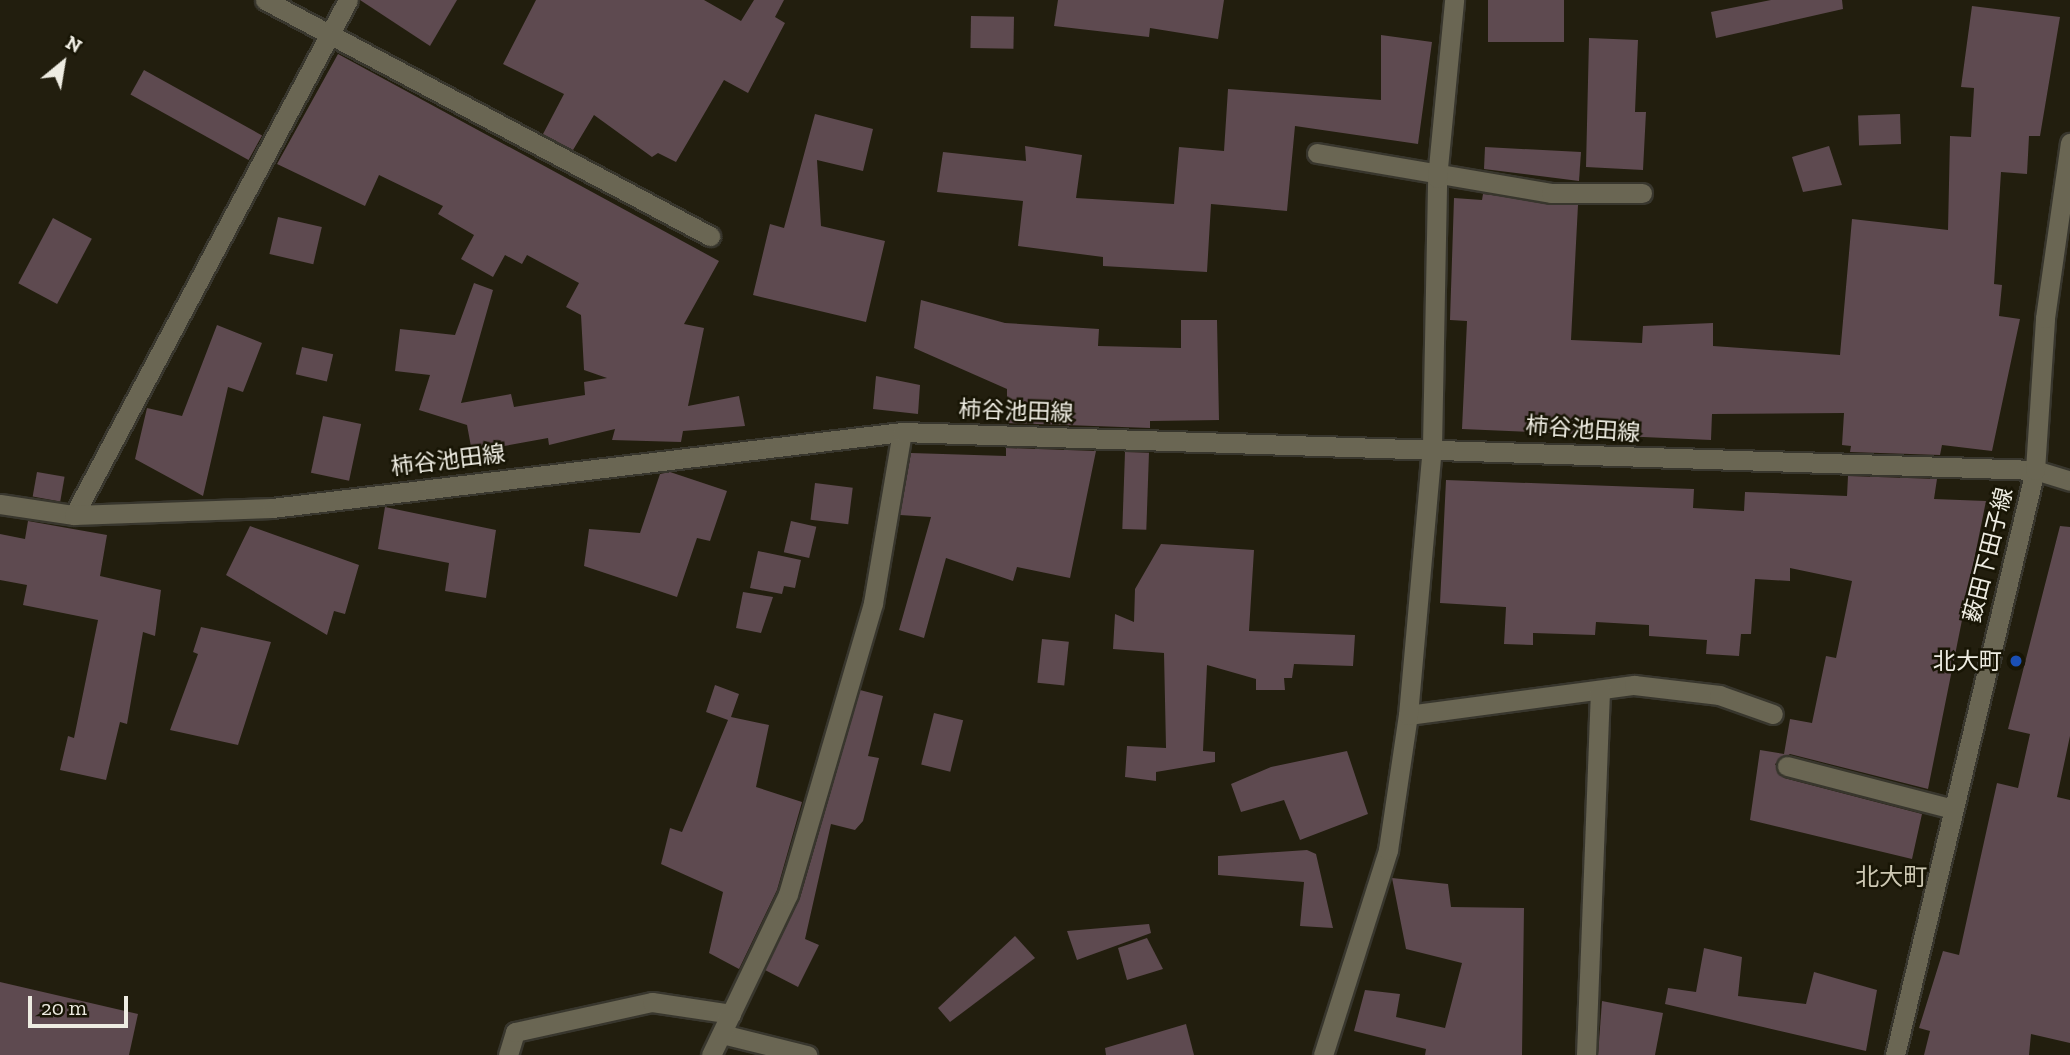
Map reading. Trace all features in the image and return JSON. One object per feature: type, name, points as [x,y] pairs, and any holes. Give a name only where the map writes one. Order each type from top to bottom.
[{"type":"street","points":[[265,0],[710,236]]},
{"type":"street","points":[[74,516],[348,0]]},
{"type":"street","points":[[1323,1055],[1388,850],[1408,715],[1432,447],[1437,178],[1454,0]]},
{"type":"street","name":"薮田下田子線","points":[[1895,1055],[2035,470],[2045,317],[2070,143]]},
{"type":"street","points":[[1317,153],[1437,178],[1551,193],[1642,193]]},
{"type":"street","points":[[711,1055],[788,894],[873,603],[902,432]]},
{"type":"street","name":"柿谷池田線","points":[[0,504],[74,516],[272,508],[902,432],[1432,447],[2035,470],[2070,481]]},
{"type":"street","points":[[1408,715],[1634,685],[1719,695],[1773,714]]},
{"type":"street","points":[[1586,1055],[1600,690]]},
{"type":"street","points":[[1787,766],[1953,809]]},
{"type":"street","points":[[508,1055],[515,1032],[652,1002],[731,1014]]},
{"type":"street","points":[[722,1034],[807,1055]]},
{"type":"building","points":[[360,0],[457,0],[430,46]]},
{"type":"building","points":[[536,0],[704,0],[741,21],[754,0],[784,0],[775,17],[785,23],[748,93],[724,80],[676,162],[658,153],[652,157],[594,115],[573,150],[543,134],[564,94],[503,64]]},
{"type":"building","points":[[1058,0],[1224,0],[1218,39],[1150,28],[1149,37],[1054,26]]},
{"type":"building","points":[[1488,0],[1564,0],[1564,42],[1488,42]]},
{"type":"building","points":[[1771,0],[1842,0],[1843,9],[1716,38],[1711,12]]},
{"type":"building","points":[[1972,6],[2060,17],[2040,136],[2029,136],[2027,174],[2001,172],[1994,284],[2002,285],[1999,316],[2020,319],[1992,451],[1942,445],[1940,455],[1850,452],[1851,446],[1842,445],[1844,413],[1712,414],[1711,440],[1462,429],[1467,321],[1450,320],[1454,198],[1482,200],[1483,194],[1578,205],[1571,340],[1642,343],[1643,326],[1713,323],[1713,346],[1840,355],[1852,219],[1948,230],[1950,136],[1971,137],[1974,88],[1961,87]]},
{"type":"building","points":[[971,16],[1014,17],[1013,49],[970,48]]},
{"type":"building","points":[[1381,35],[1432,42],[1418,144],[1295,126],[1287,211],[1211,204],[1207,272],[1103,266],[1103,257],[1018,246],[1023,201],[937,192],[943,152],[1026,161],[1025,146],[1082,155],[1076,198],[1174,204],[1179,147],[1224,151],[1228,89],[1381,100]]},
{"type":"building","points":[[1589,38],[1638,40],[1635,112],[1646,112],[1643,170],[1586,167]]},
{"type":"building","points":[[338,54],[719,261],[684,324],[704,328],[688,406],[739,396],[745,426],[683,431],[681,442],[612,440],[615,429],[549,445],[548,438],[472,452],[467,425],[419,410],[430,375],[395,371],[400,329],[455,335],[474,283],[493,290],[461,403],[511,394],[514,407],[585,395],[584,382],[607,378],[584,370],[581,315],[566,307],[579,283],[527,255],[522,264],[505,255],[493,277],[461,259],[474,235],[438,214],[443,206],[379,175],[365,206],[277,164]]},
{"type":"building","points":[[144,70],[262,135],[248,160],[130,94]]},
{"type":"building","points":[[815,114],[873,129],[863,171],[817,160],[821,226],[885,241],[866,322],[753,295],[770,224],[784,228]]},
{"type":"building","points":[[1900,114],[1901,144],[1859,145],[1858,115]]},
{"type":"building","points":[[1829,146],[1842,185],[1803,192],[1792,157]]},
{"type":"building","points":[[1485,147],[1581,152],[1579,181],[1484,169]]},
{"type":"building","points":[[278,217],[322,227],[313,264],[269,254]]},
{"type":"building","points":[[53,218],[92,239],[57,304],[18,283]]},
{"type":"building","points":[[921,300],[1005,323],[1099,329],[1098,346],[1181,348],[1181,320],[1217,320],[1219,420],[1150,421],[1150,428],[1007,423],[1007,389],[914,348]]},
{"type":"building","points":[[217,325],[262,343],[243,392],[228,387],[203,496],[135,459],[147,408],[182,416]]},
{"type":"building","points":[[302,347],[333,354],[327,381],[296,374]]},
{"type":"building","points":[[876,376],[920,385],[918,414],[873,409]]},
{"type":"building","points":[[323,416],[361,424],[349,481],[311,473]]},
{"type":"building","points":[[1006,448],[1096,451],[1070,578],[1017,567],[1013,581],[946,558],[924,638],[899,630],[931,517],[900,515],[911,453],[1006,456]]},
{"type":"building","points":[[1125,452],[1149,453],[1146,530],[1122,529]]},
{"type":"building","points":[[37,472],[65,477],[60,501],[33,497]]},
{"type":"building","points":[[670,472],[727,491],[710,541],[697,538],[677,597],[584,566],[589,529],[640,533],[660,474]]},
{"type":"building","points":[[1848,476],[1937,479],[1934,499],[1986,501],[1928,789],[1790,754],[1775,764],[1784,778],[1922,814],[1912,859],[1750,820],[1760,750],[1784,754],[1790,719],[1812,723],[1826,656],[1836,658],[1852,581],[1790,568],[1790,581],[1755,579],[1751,634],[1741,634],[1739,656],[1706,654],[1707,640],[1649,636],[1649,625],[1596,622],[1595,635],[1533,633],[1533,645],[1504,644],[1506,607],[1440,603],[1446,480],[1694,489],[1693,508],[1744,511],[1745,492],[1847,496]]},
{"type":"building","points":[[815,483],[853,488],[848,524],[810,520]]},
{"type":"building","points":[[385,507],[496,530],[486,598],[445,591],[449,563],[378,549]]},
{"type":"building","points":[[28,521],[107,535],[100,576],[161,590],[155,636],[143,632],[127,724],[120,722],[106,780],[60,770],[68,736],[74,738],[98,620],[23,605],[27,585],[0,580],[0,534],[25,539]]},
{"type":"building","points":[[791,521],[816,527],[809,558],[784,552]]},
{"type":"building","points":[[250,526],[359,565],[345,614],[334,611],[327,635],[226,575]]},
{"type":"building","points":[[2060,526],[2070,527],[2070,736],[2057,797],[2070,800],[2070,1043],[2031,1034],[2029,1055],[1924,1055],[1930,1031],[1919,1028],[1943,951],[1959,955],[1997,783],[2018,788],[2030,734],[2008,729]]},
{"type":"building","points":[[1161,544],[1254,550],[1249,631],[1355,635],[1353,666],[1294,664],[1292,678],[1284,678],[1285,690],[1256,690],[1256,679],[1207,665],[1203,751],[1215,752],[1215,762],[1156,772],[1156,781],[1125,777],[1127,746],[1166,748],[1164,653],[1113,649],[1115,614],[1134,622],[1135,589]]},
{"type":"building","points":[[758,551],[801,560],[795,588],[784,586],[782,594],[750,588]]},
{"type":"building","points":[[743,592],[773,597],[761,633],[736,628]]},
{"type":"building","points":[[201,627],[271,642],[238,745],[170,730],[198,654],[193,652]]},
{"type":"building","points":[[1042,639],[1069,642],[1064,686],[1037,683]]},
{"type":"building","points":[[715,685],[739,694],[731,717],[769,725],[756,787],[802,802],[777,890],[739,969],[709,953],[723,892],[661,864],[670,828],[682,832],[728,720],[706,712]]},
{"type":"building","points":[[860,690],[883,696],[868,756],[879,758],[863,821],[855,830],[831,824],[805,939],[819,945],[798,987],[765,970],[800,898]]},
{"type":"building","points":[[934,713],[963,720],[950,772],[921,764]]},
{"type":"building","points":[[1347,751],[1368,814],[1300,840],[1284,800],[1241,812],[1231,784],[1271,767]]},
{"type":"building","points":[[1307,850],[1316,854],[1333,928],[1300,926],[1304,882],[1218,875],[1218,856]]},
{"type":"building","points":[[1392,878],[1448,884],[1451,907],[1524,908],[1522,1055],[1425,1055],[1426,1049],[1354,1031],[1365,990],[1400,994],[1396,1017],[1445,1028],[1462,963],[1406,949]]},
{"type":"building","points":[[1149,924],[1151,933],[1077,960],[1067,931]]},
{"type":"building","points":[[1015,936],[1035,958],[950,1022],[938,1008]]},
{"type":"building","points":[[1147,938],[1163,969],[1127,980],[1118,948]]},
{"type":"building","points":[[1704,948],[1742,957],[1738,996],[1806,1004],[1814,972],[1877,990],[1866,1051],[1665,1004],[1668,988],[1696,992]]},
{"type":"building","points":[[0,982],[138,1014],[129,1055],[0,1055]]},
{"type":"building","points":[[1602,1001],[1663,1013],[1655,1055],[1598,1055]]},
{"type":"building","points":[[1186,1024],[1194,1055],[1106,1055],[1105,1048]]},
{"type":"place","name":"北大町","points":[[2016,661]]},
{"type":"district","name":"北大町","points":[[1891,877]]}]
